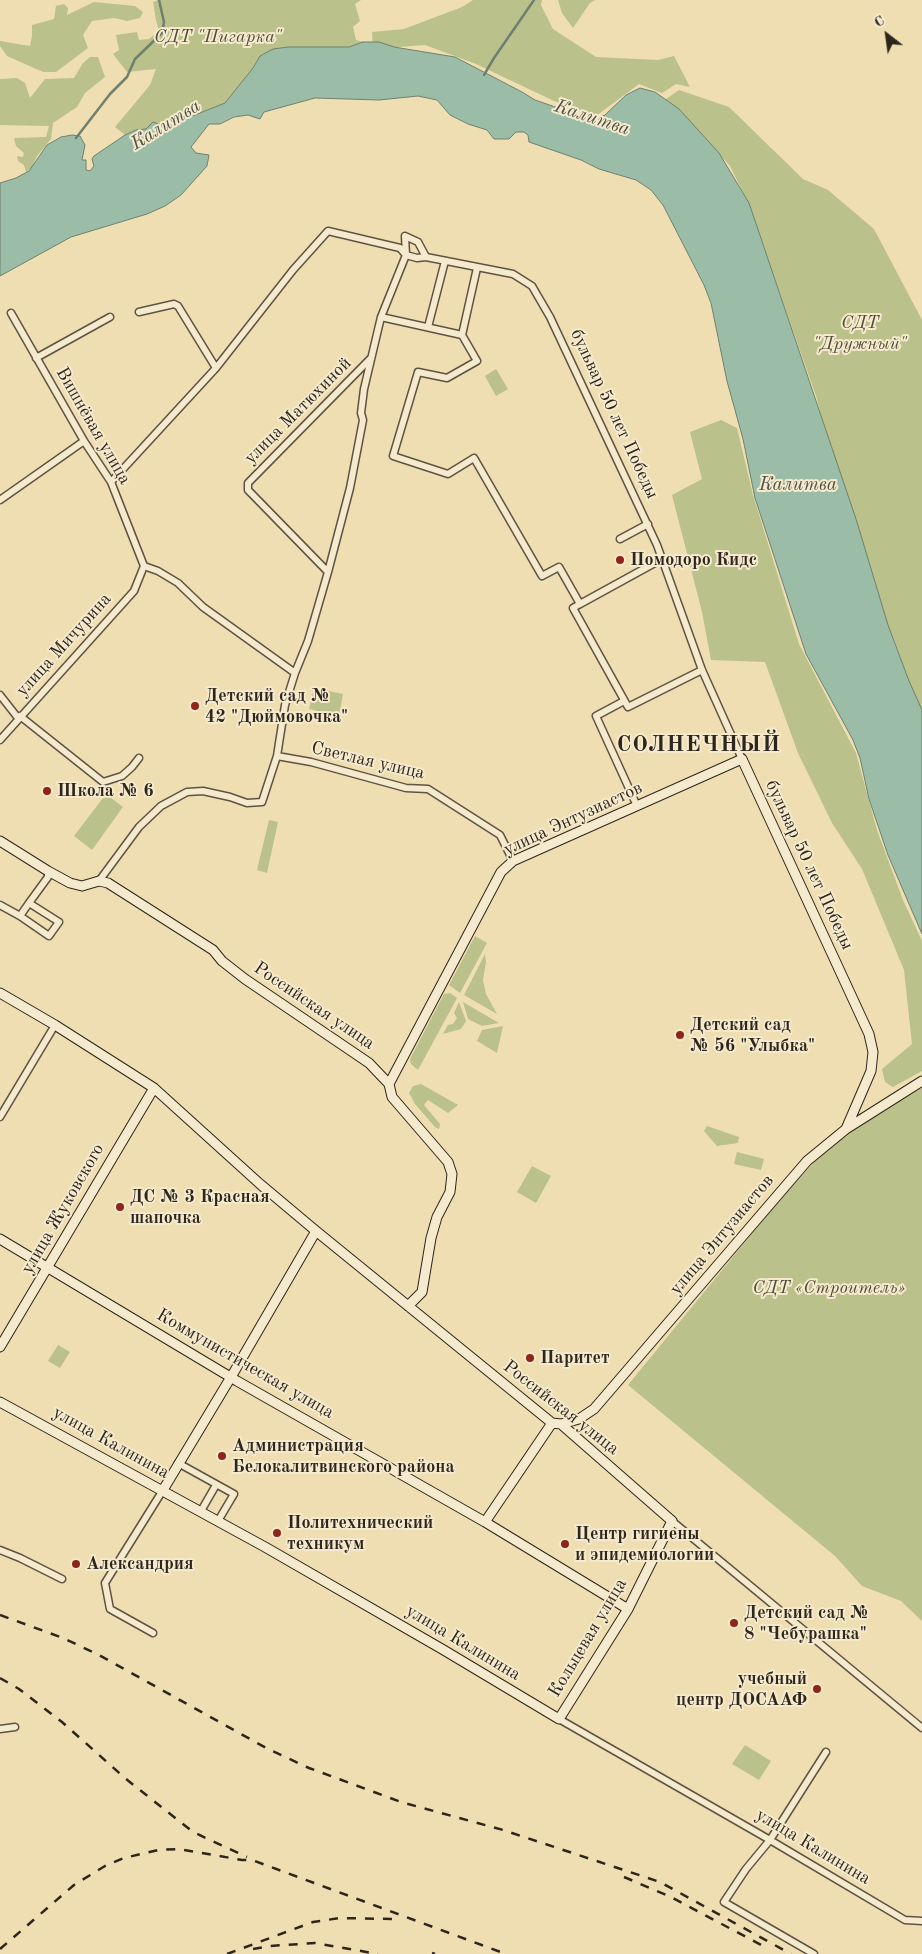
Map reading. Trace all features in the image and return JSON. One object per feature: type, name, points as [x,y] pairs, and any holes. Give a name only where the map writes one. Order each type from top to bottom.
[{"type":"street","points":[[111,482],[216,368],[293,270],[328,231],[400,248],[406,255],[417,258],[426,257],[477,268],[462,335],[477,362],[448,378],[418,372],[393,456],[448,474],[474,458],[542,576],[559,568],[580,604]]},
{"type":"street","points":[[0,841],[48,871],[82,886],[99,881],[139,827],[161,806],[187,792],[203,791],[248,802],[262,802],[277,756],[285,705],[295,672],[308,641],[350,488],[362,420],[364,388],[381,316],[406,255],[406,236],[418,242],[426,257]]},
{"type":"street","points":[[428,327],[445,261]]},
{"type":"street","name":"бульвар 50 лет Победы","points":[[477,268],[512,274],[532,286],[550,317],[648,524],[702,670],[869,1034],[873,1052],[871,1071],[846,1129]]},
{"type":"street","points":[[139,312],[174,304],[178,306],[216,368]]},
{"type":"street","name":"Вишнёвая улица","points":[[11,313],[84,441],[111,482],[144,566]]},
{"type":"street","points":[[381,316],[462,335]]},
{"type":"street","name":"Вишнёвая улица","points":[[36,358],[110,317]]},
{"type":"street","name":"улица Матюхиной","points":[[328,572],[248,490],[248,483],[371,358]]},
{"type":"street","points":[[0,500],[84,441]]},
{"type":"street","points":[[620,539],[648,524]]},
{"type":"street","points":[[662,559],[573,608],[628,707],[702,670]]},
{"type":"street","points":[[144,566],[158,570],[178,583],[203,607],[295,672]]},
{"type":"street","name":"улица Мичурина","points":[[0,740],[134,591],[144,566]]},
{"type":"street","points":[[0,695],[19,717],[103,782],[122,776],[139,758]]},
{"type":"street","points":[[624,701],[596,716],[637,806]]},
{"type":"street","name":"Светлая улица","points":[[277,756],[311,762],[406,788],[428,789],[500,835],[513,861]]},
{"type":"street","name":"улица Энтузиастов","points":[[389,1084],[501,872],[513,861],[742,759]]},
{"type":"street","points":[[20,916],[48,877],[48,871]]},
{"type":"street","name":"Российская улица","points":[[99,881],[108,883],[213,950],[222,961],[246,979],[369,1063],[389,1084],[392,1098],[448,1162],[452,1174],[450,1192],[437,1217],[431,1238],[422,1292],[408,1306]]},
{"type":"street","points":[[0,905],[49,936],[59,922],[29,904]]},
{"type":"street","name":"Российская улица","points":[[0,993],[55,1025],[154,1088],[260,1184],[316,1231],[556,1423],[922,1728]]},
{"type":"street","points":[[0,1117],[55,1025]]},
{"type":"street","name":"улица Энтузиастов","points":[[556,1423],[579,1419],[594,1409],[806,1161],[846,1129],[922,1081]]},
{"type":"street","name":"улица Жуковского","points":[[0,1347],[154,1088]]},
{"type":"street","points":[[153,1634],[110,1609],[106,1583],[231,1377],[316,1231]]},
{"type":"street","name":"Коммунистическая улица","points":[[0,1239],[231,1377],[486,1522],[628,1609]]},
{"type":"street","name":"улица Калинина","points":[[0,1402],[201,1511],[442,1649],[905,1920],[922,1921]]},
{"type":"street","points":[[486,1522],[556,1423]]},
{"type":"street","points":[[178,1463],[234,1494],[218,1521]]},
{"type":"street","points":[[201,1511],[216,1485]]},
{"type":"street","name":"Кольцевая улица","points":[[559,1719],[628,1609],[672,1521]]},
{"type":"street","points":[[0,1550],[62,1579]]},
{"type":"street","points":[[0,1729],[16,1727]]},
{"type":"street","points":[[814,1954],[724,1902],[746,1869],[770,1840],[826,1752]]},
{"type":"green space","name":"СДТ \"Пигарка\"","points":[[158,0],[361,0],[355,4],[360,21],[353,27],[356,40],[363,42],[349,47],[286,48],[260,56],[253,68],[225,103],[195,115],[170,119],[161,125],[136,130],[125,135],[115,127],[150,85],[156,69],[127,72],[113,54],[119,50],[116,35],[137,32],[139,40],[149,39],[159,31],[153,2]]},
{"type":"green space","points":[[473,0],[542,0],[541,5],[553,29],[596,57],[658,60],[674,56],[690,87],[676,84],[662,93],[639,84],[596,116],[554,101],[476,64],[425,45],[373,49],[372,32],[404,29],[462,7]]},
{"type":"green space","points":[[558,0],[595,0],[590,3],[573,28],[562,13]]},
{"type":"green space","points":[[94,2],[135,6],[143,12],[140,18],[127,21],[114,18],[92,21],[83,35],[88,48],[56,72],[43,72],[7,56],[0,46],[0,41],[30,46],[32,25],[54,19],[56,6],[64,4],[68,8],[67,15]]},
{"type":"green space","points":[[90,57],[98,57],[105,77],[85,93],[77,107],[53,123],[51,139],[37,156],[32,167],[26,172],[24,165],[18,161],[17,156],[23,157],[24,153],[16,146],[14,138],[46,137],[49,126],[0,125],[0,79],[17,78],[25,83],[30,98],[45,79],[74,78],[83,63]]},
{"type":"green space","name":"СДТ \"Дружный\"","points":[[679,90],[729,107],[803,179],[828,190],[874,229],[922,320],[922,724],[913,704],[897,647],[860,564],[816,396],[748,203],[730,166],[684,116],[662,102]]},
{"type":"green space","points":[[496,369],[508,389],[496,396],[485,376]]},
{"type":"green space","points":[[721,420],[737,428],[753,495],[799,644],[856,753],[877,830],[903,900],[922,941],[922,1071],[893,1087],[885,1082],[882,1069],[912,1044],[904,970],[862,869],[832,823],[798,753],[765,662],[711,660],[702,612],[672,495],[702,479],[690,432]]},
{"type":"green space","points":[[314,688],[343,694],[339,716],[309,709]]},
{"type":"green space","points":[[106,794],[123,807],[92,850],[74,836]]},
{"type":"green space","points":[[269,820],[278,822],[267,873],[257,870]]},
{"type":"green space","points":[[475,936],[487,943],[460,993],[449,985]]},
{"type":"green space","points":[[485,954],[486,962],[483,980],[486,994],[497,1014],[464,995]]},
{"type":"green space","points":[[450,993],[457,998],[418,1070],[411,1064],[410,1059],[444,994]]},
{"type":"green space","points":[[459,1002],[466,1021],[461,1029],[443,1034],[448,1025],[453,1024],[457,1018],[454,1013]]},
{"type":"green space","points":[[463,1002],[499,1023],[482,1026],[468,1019]]},
{"type":"green space","points":[[503,1026],[497,1053],[477,1041],[482,1030]]},
{"type":"green space","points":[[421,1084],[458,1105],[448,1113],[428,1100],[424,1105],[440,1124],[439,1129],[435,1127],[415,1104],[409,1093],[413,1086]]},
{"type":"green space","name":"СДТ «Строитель»","points":[[922,1088],[922,1621],[901,1601],[862,1586],[835,1556],[628,1385],[777,1203],[815,1161],[847,1135],[890,1106]]},
{"type":"green space","points":[[707,1126],[739,1137],[738,1143],[717,1146],[704,1131]]},
{"type":"green space","points":[[737,1152],[764,1159],[761,1170],[734,1164]]},
{"type":"green space","points":[[532,1166],[551,1176],[536,1203],[517,1192]]},
{"type":"green space","points":[[58,1345],[70,1352],[60,1368],[48,1361]]},
{"type":"green space","points":[[745,1745],[771,1761],[759,1780],[732,1764]]},
{"type":"water","name":"Калитва","points":[[363,42],[379,42],[394,47],[455,57],[535,100],[564,110],[577,118],[592,121],[605,115],[626,95],[640,88],[655,92],[679,109],[719,153],[749,203],[856,519],[888,625],[922,710],[922,934],[888,855],[869,799],[860,758],[853,740],[806,654],[755,498],[743,439],[727,381],[711,303],[704,285],[663,205],[651,190],[636,180],[599,169],[581,160],[529,142],[528,135],[524,132],[516,132],[509,139],[494,139],[487,130],[468,124],[450,115],[437,100],[418,96],[379,100],[315,98],[264,112],[260,119],[248,115],[234,117],[220,124],[209,124],[191,147],[196,153],[209,155],[207,166],[181,195],[165,206],[147,214],[71,237],[0,276],[0,183],[29,171],[47,145],[61,137],[80,136],[85,145],[82,160],[86,160],[86,170],[90,171],[94,166],[92,159],[94,156],[125,135],[136,130],[146,129],[153,122],[161,125],[170,119],[195,115],[225,103],[253,68],[260,56],[273,49],[288,47],[349,47]]},
{"type":"waterway","points":[[76,138],[110,94],[127,77],[135,59],[162,33],[164,22],[159,0]]},
{"type":"waterway","points":[[484,75],[534,0]]},
{"type":"railway","points":[[0,1615],[63,1638],[99,1655],[268,1749],[309,1768],[401,1802],[503,1830],[660,1882],[791,1954]]},
{"type":"railway","points":[[0,1678],[19,1689],[62,1722],[126,1779],[193,1832],[247,1857]]},
{"type":"railway","points":[[0,1949],[74,1885],[105,1866],[124,1858],[158,1850],[179,1849],[252,1860],[506,1954]]},
{"type":"railway","points":[[624,1877],[671,1897],[763,1946]]},
{"type":"railway","points":[[227,1954],[313,1922],[340,1918],[394,1919]]},
{"type":"railway","points":[[253,1949],[315,1943],[378,1954]]},
{"type":"place","name":"Помодоро Кидс","points":[[620,560]]},
{"type":"place","name":"Детский сад № 42 \"Дюймовочка\"","points":[[195,706]]},
{"type":"place","name":"Школа № 6","points":[[47,791]]},
{"type":"place","name":"Детский сад № 56 \"Улыбка\"","points":[[680,1035]]},
{"type":"place","name":"ДС № 3 Красная шапочка","points":[[120,1207]]},
{"type":"place","name":"Паритет","points":[[530,1358]]},
{"type":"place","name":"Администрация Белокалитвинского района","points":[[222,1456]]},
{"type":"place","name":"Политехнический техникум","points":[[277,1533]]},
{"type":"place","name":"Центр гигиены и эпидемиологии","points":[[565,1544]]},
{"type":"place","name":"Александрия","points":[[76,1564]]},
{"type":"place","name":"Детский сад № 8 \"Чебурашка\"","points":[[734,1623]]},
{"type":"place","name":"учебный центр ДОСААФ","points":[[817,1689]]},
{"type":"district","name":"СОЛНЕЧНЫЙ","points":[[699,745]]}]
